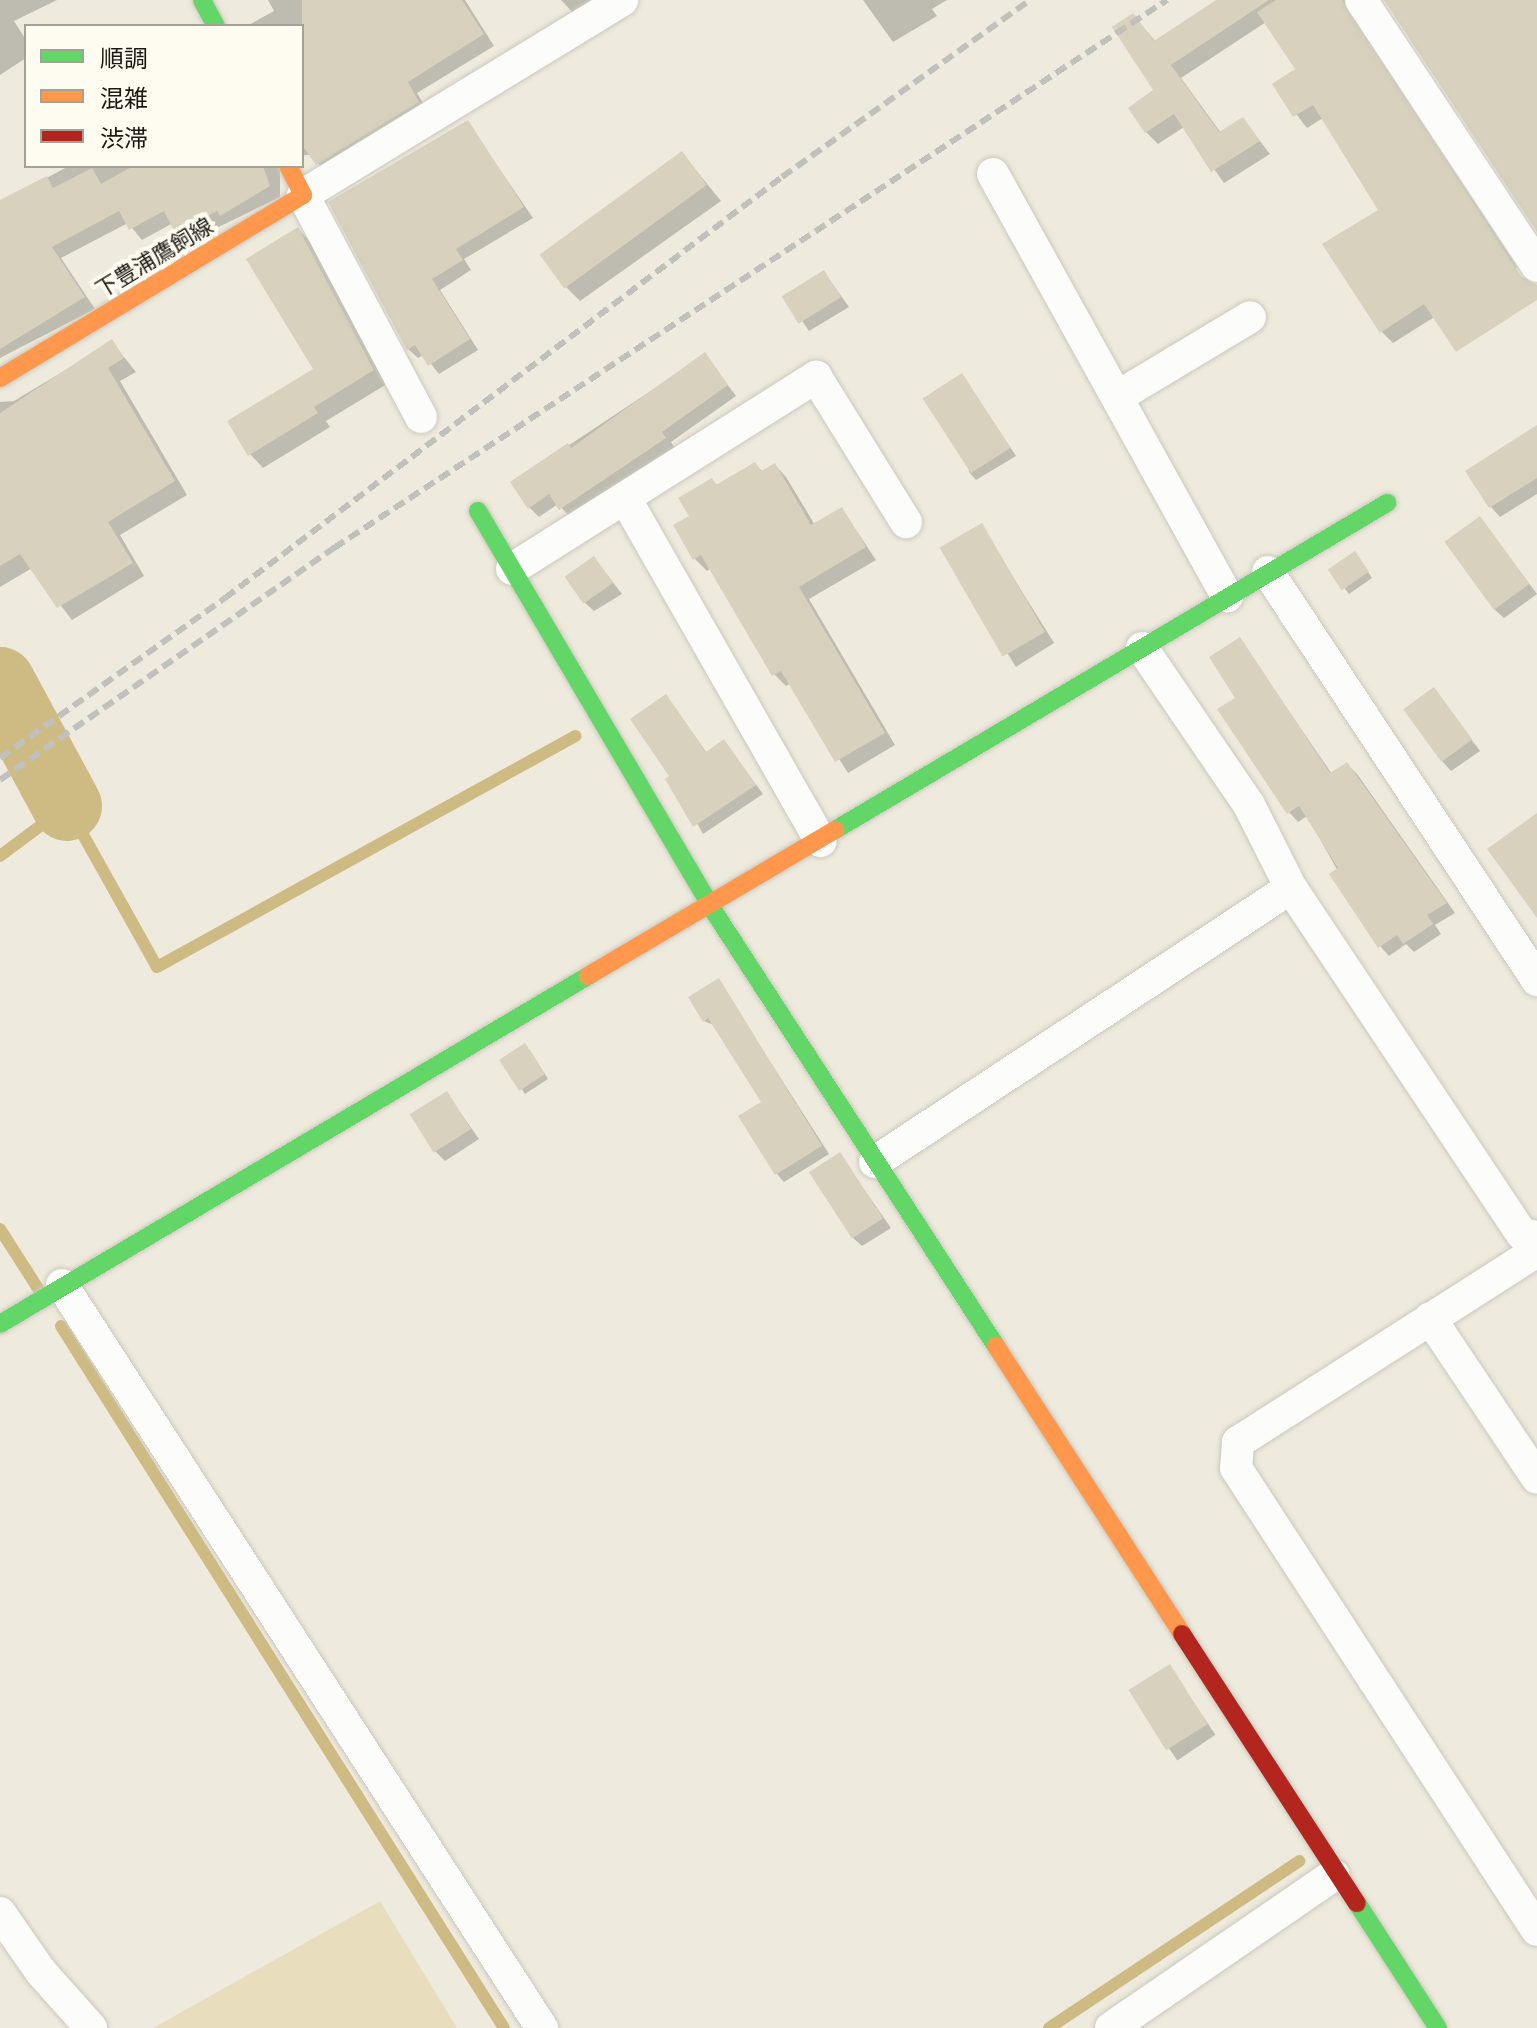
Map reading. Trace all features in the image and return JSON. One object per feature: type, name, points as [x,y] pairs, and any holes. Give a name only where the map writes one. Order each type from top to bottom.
[{"type":"street","points":[[202,0],[215,24]]},
{"type":"street","points":[[303,195],[622,0]]},
{"type":"street","points":[[1361,0],[1537,266]]},
{"type":"street","points":[[289,168],[421,417]]},
{"type":"street","points":[[993,174],[1227,597]]},
{"type":"street","name":"下豊浦鷹飼線","points":[[0,378],[303,195]]},
{"type":"street","points":[[1117,397],[1250,317]]},
{"type":"street","points":[[512,569],[816,377],[906,522]]},
{"type":"street","points":[[625,498],[821,841]]},
{"type":"street","points":[[0,1324],[711,907],[1387,503]]},
{"type":"street","points":[[478,511],[711,907],[1334,1875],[1438,2028]]},
{"type":"street","points":[[1268,572],[1537,980]]},
{"type":"street","points":[[1142,648],[1249,805],[1291,888],[1522,1234],[1537,1237]]},
{"type":"street","points":[[875,1162],[1291,888]]},
{"type":"street","points":[[1537,1251],[1238,1442],[1236,1468],[1537,1930]]},
{"type":"street","points":[[62,1285],[542,2028]]},
{"type":"street","points":[[1430,1318],[1537,1478]]},
{"type":"street","points":[[1111,2028],[1334,1875]]},
{"type":"street","points":[[0,1913],[41,1972],[91,2028]]},
{"type":"shaded area","points":[[380,1901],[457,2028],[153,2028]]},
{"type":"building","points":[[302,0],[462,0],[484,34],[408,82],[419,102],[316,165],[304,148]]},
{"type":"building","points":[[1216,0],[1269,0],[1171,65],[1219,132],[1243,117],[1260,141],[1211,172],[1174,114],[1145,133],[1128,108],[1153,90],[1112,27],[1133,13],[1154,41]]},
{"type":"building","points":[[1276,0],[1342,0],[1521,276],[1537,285],[1537,300],[1456,352],[1424,304],[1380,333],[1322,244],[1378,210],[1313,105],[1293,117],[1272,84],[1295,69],[1257,12]]},
{"type":"building","points":[[1384,0],[1537,0],[1537,232]]},
{"type":"building","points":[[468,120],[524,207],[456,249],[463,260],[432,279],[470,339],[428,366],[415,345],[407,350],[328,202]]},
{"type":"building","points":[[682,151],[707,185],[564,288],[540,254]]},
{"type":"building","points":[[92,168],[101,184],[129,168],[264,168],[270,186],[220,216],[217,211],[175,233],[164,211],[129,230],[119,211],[52,247],[85,297],[0,349],[0,200],[47,176],[53,188]]},
{"type":"building","points":[[298,227],[374,370],[314,407],[318,413],[248,456],[227,421],[313,369],[246,259]]},
{"type":"building","points":[[824,270],[841,297],[799,324],[782,296]]},
{"type":"building","points":[[112,339],[124,358],[108,368],[175,481],[108,522],[133,563],[57,608],[20,554],[0,566],[0,413]]},
{"type":"building","points":[[705,352],[728,385],[662,432],[666,438],[559,510],[549,494],[528,509],[510,482],[568,443],[571,448]]},
{"type":"building","points":[[962,373],[1010,448],[971,473],[923,399]]},
{"type":"building","points":[[1537,425],[1537,478],[1489,508],[1465,471]]},
{"type":"building","points":[[755,462],[761,471],[775,463],[811,525],[842,507],[866,547],[799,587],[885,733],[835,762],[781,671],[772,676],[701,555],[693,560],[673,525],[689,516],[678,498],[712,478],[716,485]]},
{"type":"building","points":[[1480,516],[1529,584],[1494,610],[1444,542]]},
{"type":"building","points":[[982,523],[1045,632],[1003,657],[940,548]]},
{"type":"building","points":[[1355,551],[1369,572],[1342,590],[1328,569]]},
{"type":"building","points":[[594,556],[613,583],[583,604],[565,577]]},
{"type":"building","points":[[1240,637],[1330,773],[1347,762],[1447,903],[1427,915],[1433,924],[1403,944],[1397,935],[1378,948],[1329,874],[1338,868],[1299,806],[1287,814],[1217,709],[1235,698],[1209,657]]},
{"type":"building","points":[[1434,687],[1472,740],[1441,762],[1403,709]]},
{"type":"building","points":[[666,694],[706,752],[724,739],[756,785],[693,827],[665,779],[669,776],[630,719]]},
{"type":"building","points":[[1537,813],[1537,918],[1487,849]]},
{"type":"building","points":[[719,978],[822,1146],[775,1175],[738,1116],[761,1102],[708,1018],[703,1022],[688,997]]},
{"type":"building","points":[[525,1043],[545,1074],[519,1091],[499,1060]]},
{"type":"building","points":[[447,1091],[471,1129],[434,1152],[410,1114]]},
{"type":"building","points":[[840,1152],[883,1218],[852,1238],[809,1172]]},
{"type":"building","points":[[1170,1664],[1208,1724],[1166,1750],[1128,1690]]},
{"type":"waterway","points":[[0,682],[67,806]]},
{"type":"waterway","points":[[0,856],[67,806],[157,967],[575,736]]},
{"type":"waterway","points":[[0,1229],[39,1290]]},
{"type":"waterway","points":[[61,1326],[504,2028]]},
{"type":"waterway","points":[[1049,2028],[1299,1861]]},
{"type":"railway","points":[[0,758],[225,598],[782,177],[1030,0]]},
{"type":"railway","points":[[0,780],[334,548],[1167,0]]},
{"type":"traffic: fast","points":[[202,0],[215,24]]},
{"type":"traffic: fast","points":[[835,830],[1387,503]]},
{"type":"traffic: fast","points":[[478,511],[711,907],[996,1346]]},
{"type":"traffic: fast","points":[[0,1324],[588,976]]},
{"type":"traffic: fast","points":[[1357,1903],[1438,2028]]},
{"type":"traffic: slow","points":[[0,378],[303,195],[289,168]]},
{"type":"traffic: slow","points":[[588,976],[835,830]]},
{"type":"traffic: slow","points":[[996,1346],[1182,1634]]},
{"type":"traffic: jam","points":[[1182,1634],[1357,1903]]}]
